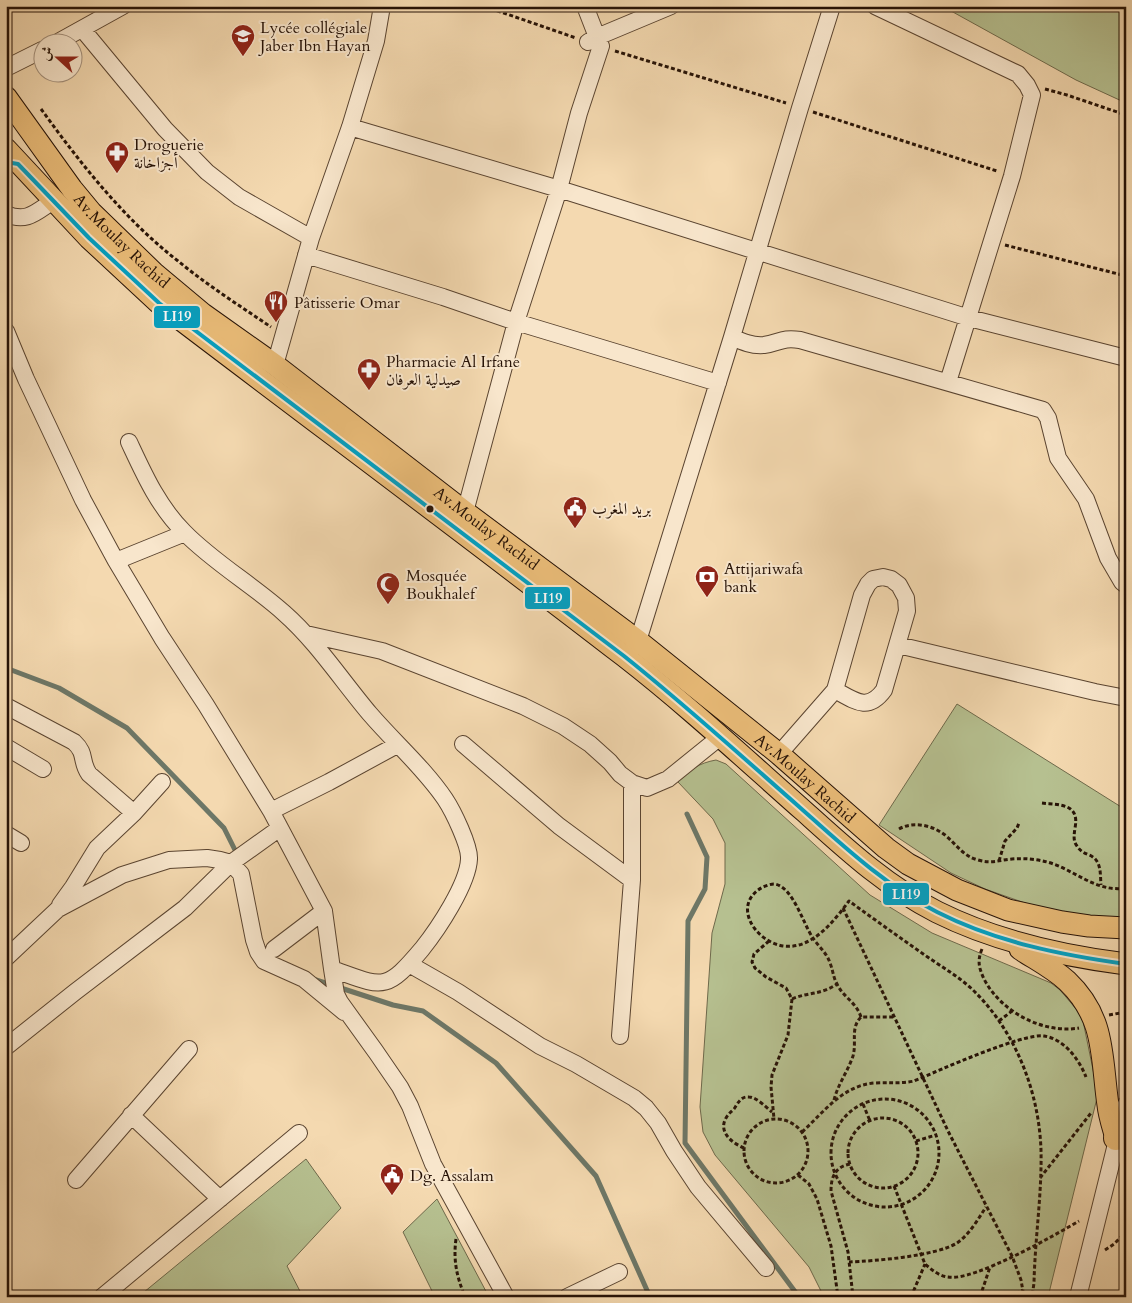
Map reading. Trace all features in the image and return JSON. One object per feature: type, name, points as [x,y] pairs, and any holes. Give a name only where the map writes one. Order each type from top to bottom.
[{"type":"main road","name":"Av.Moulay Rachid","points":[[6,97],[72,189],[91,212],[154,273],[204,314],[275,365],[465,512],[632,650],[720,737],[870,870],[936,911],[956,921],[1005,939],[1059,953],[1126,964]]},
{"type":"main road","name":"Av.Moulay Rachid","points":[[10,159],[89,238],[159,303],[632,650],[779,754],[886,848],[932,878],[986,902],[1035,917],[1089,926],[1126,928]]},
{"type":"main road","points":[[1005,939],[1056,972],[1076,991],[1088,1009],[1098,1029],[1108,1107],[1121,1133]]},
{"type":"street","points":[[79,32],[123,6]]},
{"type":"street","points":[[275,365],[311,238],[350,127],[376,41],[382,6]]},
{"type":"street","points":[[465,512],[516,322],[559,189],[579,114],[595,42],[584,6]]},
{"type":"street","points":[[595,42],[672,6]]},
{"type":"street","points":[[632,650],[718,383],[832,6]]},
{"type":"street","points":[[875,6],[1018,74],[1032,95],[1012,176],[948,382]]},
{"type":"street","points":[[83,30],[165,129],[207,172],[239,197],[311,238]]},
{"type":"street","points":[[6,68],[32,55]]},
{"type":"street","points":[[350,127],[559,189],[969,318],[1126,358]]},
{"type":"street","points":[[6,214],[21,219],[53,201]]},
{"type":"street","points":[[306,255],[443,297],[516,322],[718,383]]},
{"type":"street","points":[[6,331],[26,379],[83,500],[116,561],[162,638],[272,811],[324,911],[336,994],[400,1087],[410,1106],[433,1164],[506,1297]]},
{"type":"street","points":[[732,337],[756,345],[766,345],[790,338],[800,340],[1043,410],[1048,418],[1058,458],[1086,499],[1108,558],[1122,582],[1126,584]]},
{"type":"street","points":[[129,442],[148,483],[165,510],[184,533],[284,613],[306,634],[397,745],[432,782],[447,802],[468,847],[469,858],[464,879],[430,938],[400,974],[389,982],[381,983],[332,972]]},
{"type":"street","points":[[116,561],[184,533]]},
{"type":"street","points":[[779,754],[835,690],[862,594],[868,584],[873,579],[883,577],[891,579],[904,591],[907,611],[884,690],[871,703],[854,701],[835,690]]},
{"type":"street","points":[[306,634],[382,651],[523,706],[563,726],[590,744],[620,774],[632,783],[647,788],[668,779],[720,737]]},
{"type":"street","points":[[898,645],[1126,698]]},
{"type":"street","points":[[6,706],[74,742],[81,748],[85,768],[89,774],[134,813]]},
{"type":"street","points":[[463,744],[560,826],[632,880]]},
{"type":"street","points":[[272,811],[397,745]]},
{"type":"street","points":[[6,747],[43,769]]},
{"type":"street","points":[[58,909],[97,848],[134,813],[162,782]]},
{"type":"street","points":[[620,1036],[632,880],[632,783]]},
{"type":"street","points":[[6,1047],[185,908],[231,863],[280,828]]},
{"type":"street","points":[[6,834],[21,843]]},
{"type":"street","points":[[10,950],[58,909],[122,876],[169,860],[207,858],[231,863],[241,874],[254,940],[258,952],[264,961],[304,979],[350,1016]]},
{"type":"street","points":[[274,949],[324,911]]},
{"type":"street","points":[[409,964],[458,992],[540,1046],[576,1064],[634,1098],[646,1108],[658,1123],[698,1187],[766,1268]]},
{"type":"street","points":[[76,1180],[190,1050]]},
{"type":"street","points":[[1078,1297],[1121,1133],[1126,1104]]},
{"type":"street","points":[[132,1115],[220,1199]]},
{"type":"street","points":[[102,1297],[300,1133]]},
{"type":"street","points":[[566,1297],[619,1272]]},
{"type":"path","points":[[478,6],[595,42]]},
{"type":"path","points":[[1027,85],[1067,95],[1126,115]]},
{"type":"path","points":[[41,109],[78,159],[138,225],[177,261],[283,336]]},
{"type":"path","points":[[992,241],[1126,276]]},
{"type":"path","points":[[1042,803],[1063,805],[1070,808],[1075,818],[1075,843],[1082,852],[1095,858],[1098,863],[1101,885]]},
{"type":"path","points":[[998,862],[1005,841],[1019,823]]},
{"type":"path","points":[[899,830],[907,824],[930,828],[944,834],[960,850],[972,858],[987,863],[1023,859],[1046,862],[1068,870],[1087,882],[1115,888],[1126,888]]},
{"type":"path","points":[[861,1017],[853,1002],[841,991],[828,958],[812,938],[789,894],[779,886],[772,884],[759,890],[754,895],[748,910],[748,918],[754,930],[769,941],[784,946],[793,946],[812,938],[826,928],[848,901],[947,969],[974,991],[999,1021],[1024,1067],[1036,1108],[1041,1151],[1032,1297]]},
{"type":"path","points":[[843,908],[986,1206],[1012,1256],[1022,1280],[1024,1297]]},
{"type":"path","points":[[769,941],[754,954],[752,962],[755,968],[766,977],[786,988],[792,999],[788,1035],[772,1075],[771,1087],[774,1119]]},
{"type":"path","points":[[982,949],[978,965],[984,980],[1002,1003],[1012,1011],[1024,1018],[1047,1026],[1073,1029],[1085,1027]]},
{"type":"path","points":[[792,999],[800,995],[824,992],[837,984]]},
{"type":"path","points":[[999,1021],[1012,1011]]},
{"type":"path","points":[[1102,1020],[1114,1013],[1126,1012]]},
{"type":"path","points":[[861,1017],[895,1017]]},
{"type":"path","points":[[834,1100],[853,1054],[855,1026],[861,1017]]},
{"type":"path","points":[[802,1132],[834,1100],[864,1084],[904,1084],[1012,1042],[1039,1036],[1050,1038],[1070,1052],[1080,1063],[1086,1078]]},
{"type":"path","points":[[744,1148],[727,1136],[724,1125],[727,1115],[741,1099],[748,1097],[773,1112]]},
{"type":"path","points":[[892,1099],[911,1105],[926,1118],[936,1135],[939,1156],[934,1177],[920,1194],[902,1205],[881,1208],[861,1202],[845,1190],[834,1172],[831,1152],[835,1132],[846,1115],[872,1100],[892,1099]]},
{"type":"path","points":[[863,1104],[870,1120]]},
{"type":"path","points":[[1040,1178],[1093,1110]]},
{"type":"path","points":[[886,1118],[901,1122],[908,1128],[916,1141],[918,1159],[914,1168],[902,1182],[894,1186],[886,1187],[868,1184],[860,1179],[850,1164],[848,1156],[852,1138],[862,1125],[870,1120],[886,1118]]},
{"type":"path","points":[[774,1119],[790,1122],[802,1132],[806,1139],[808,1154],[803,1169],[798,1175],[784,1182],[769,1183],[750,1170],[746,1163],[744,1148],[754,1128],[774,1119]]},
{"type":"path","points":[[916,1141],[936,1135]]},
{"type":"path","points":[[850,1164],[834,1172],[830,1183],[844,1234],[853,1297]]},
{"type":"path","points":[[798,1175],[809,1184],[817,1199],[831,1246],[838,1297]]},
{"type":"path","points":[[894,1186],[925,1264],[935,1273],[948,1278],[961,1278],[990,1266],[1079,1221]]},
{"type":"path","points":[[849,1262],[889,1259],[942,1249],[957,1242],[968,1233],[986,1206]]},
{"type":"path","points":[[465,1297],[457,1277],[454,1258],[456,1236],[462,1230],[468,1228]]},
{"type":"path","points":[[911,1297],[925,1264]]},
{"type":"path","points":[[980,1297],[990,1266]]},
{"type":"path","points":[[1010,1297],[1023,1290]]},
{"type":"green space","points":[[942,6],[1126,6],[1126,103],[1076,80]]},
{"type":"green space","points":[[957,704],[1126,810],[1126,919],[1070,915],[1025,903],[985,889],[951,873],[879,825]]},
{"type":"green space","points":[[716,760],[726,764],[870,895],[932,933],[1051,983],[1060,990],[1082,1016],[1098,1094],[1048,1297],[824,1297],[809,1267],[715,1155],[703,1132],[700,1107],[712,933],[725,884],[725,843],[713,819],[678,782],[695,768]]},
{"type":"green space","points":[[306,1159],[341,1208],[287,1266],[303,1297],[138,1297]]},
{"type":"green space","points":[[437,1199],[489,1297],[424,1297],[432,1291],[403,1232]]},
{"type":"waterway","points":[[6,668],[59,688],[127,728],[224,828],[238,856]]},
{"type":"waterway","points":[[687,814],[707,857],[705,889],[688,921],[685,1143],[799,1297]]},
{"type":"waterway","points":[[313,979],[393,1005],[423,1011],[496,1063],[596,1176],[650,1297]]},
{"type":"transit line","name":"LI19","points":[[6,162],[18,164],[89,238],[159,303],[624,656],[689,710],[846,848],[899,889],[937,912],[982,932],[1053,952],[1126,964]]},
{"type":"place","name":"Lycée collégiale Jaber Ibn Hayan","points":[[243,57]]},
{"type":"place","name":"Droguerie أجزاخانة","points":[[117,174]]},
{"type":"place","name":"Pâtisserie Omar","points":[[276,323]]},
{"type":"place","name":"Pharmacie Al Irfane صيدلية العرفان","points":[[369,391]]},
{"type":"place","name":"بريد المغرب","points":[[575,529]]},
{"type":"place","name":"Attijariwafa bank","points":[[707,598]]},
{"type":"place","name":"Mosquée Boukhalef","points":[[388,605]]},
{"type":"place","name":"Dg. Assalam","points":[[392,1196]]}]
